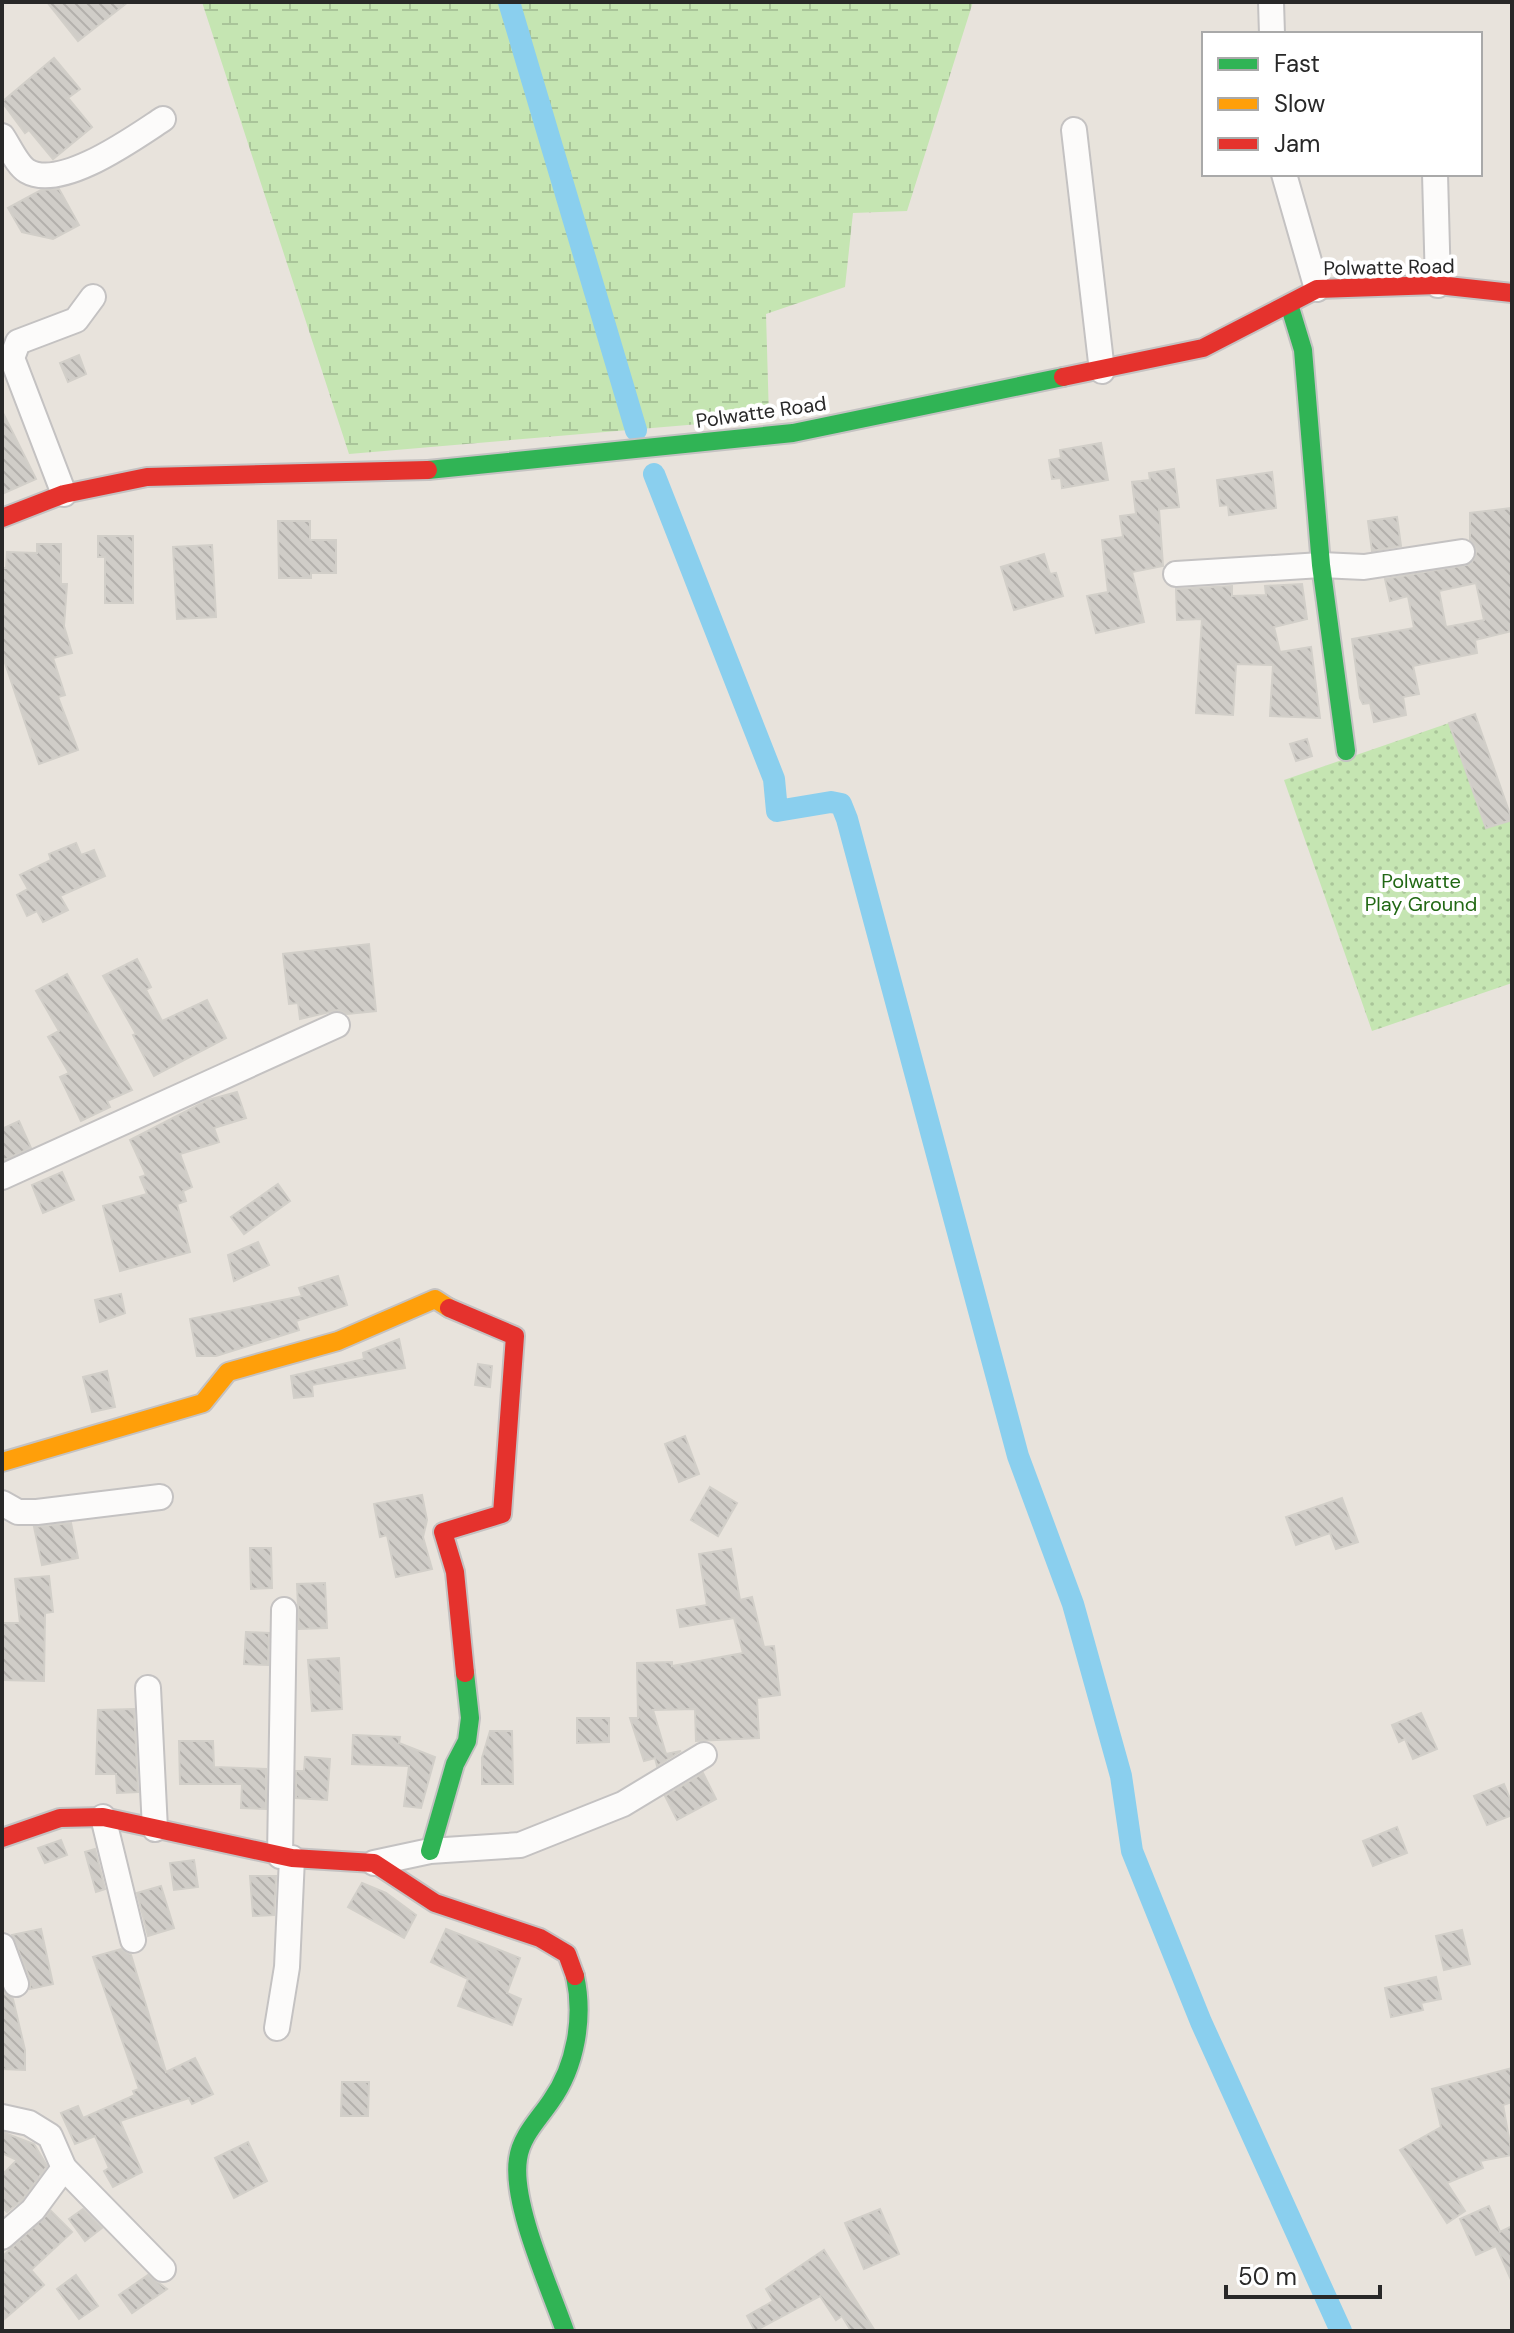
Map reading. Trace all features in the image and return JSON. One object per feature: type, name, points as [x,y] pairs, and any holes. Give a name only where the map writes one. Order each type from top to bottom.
[{"type":"street","points":[[1271,2],[1272,32]]},
{"type":"street","points":[[2,136],[25,170],[46,178],[109,155],[163,119]]},
{"type":"street","points":[[1074,130],[1102,371]]},
{"type":"street","points":[[1285,176],[1317,289]]},
{"type":"street","points":[[1435,176],[1438,285]]},
{"type":"street","name":"Polwatte Road","points":[[2,518],[64,494],[147,477],[460,469],[793,433],[1203,348],[1317,289],[1438,285],[1512,293]]},
{"type":"street","points":[[64,494],[12,358],[18,342],[76,320],[93,297]]},
{"type":"street","points":[[1289,304],[1303,350],[1321,565],[1346,751]]},
{"type":"street","points":[[1176,574],[1321,565],[1364,567],[1462,552]]},
{"type":"street","points":[[2,1177],[337,1025]]},
{"type":"street","points":[[2,1462],[203,1403],[228,1372],[338,1341],[435,1299],[455,1312],[515,1336],[502,1514],[443,1532],[455,1572],[470,1718],[467,1741],[455,1764],[430,1851]]},
{"type":"street","points":[[2,1503],[18,1512],[160,1497]]},
{"type":"street","points":[[277,2028],[287,1967],[284,1610]]},
{"type":"street","points":[[148,1688],[155,1829]]},
{"type":"street","points":[[2,1838],[60,1818],[103,1817],[286,1857],[374,1863],[430,1851],[520,1845],[623,1804],[704,1755]]},
{"type":"street","points":[[103,1817],[133,1940]]},
{"type":"street","points":[[374,1863],[397,1875],[435,1903],[555,1944],[572,1964],[575,2045],[558,2090],[533,2120],[517,2161],[520,2191],[565,2331]]},
{"type":"street","points":[[2,1946],[16,1984]]},
{"type":"street","points":[[2,2117],[29,2123],[50,2136],[64,2168],[163,2269]]},
{"type":"street","points":[[2,2237],[33,2210],[64,2168]]},
{"type":"green space","points":[[202,2],[973,2],[907,211],[853,213],[845,287],[766,314],[769,418],[349,454]]},
{"type":"green space","name":"Polwatte Play Ground","points":[[1449,723],[1486,828],[1512,820],[1512,983],[1372,1031],[1284,780]]},
{"type":"building","points":[[47,2],[128,2],[78,41]]},
{"type":"building","points":[[54,58],[80,89],[68,98],[92,127],[53,159],[29,130],[25,133],[2,102]]},
{"type":"building","points":[[59,189],[79,225],[53,239],[22,232],[8,208],[41,190]]},
{"type":"building","points":[[79,355],[86,374],[68,382],[60,363]]},
{"type":"building","points":[[2,411],[36,479],[2,494]]},
{"type":"building","points":[[1101,443],[1108,480],[1062,488],[1061,478],[1052,479],[1049,460],[1061,458],[1060,450]]},
{"type":"building","points":[[1174,469],[1179,507],[1159,509],[1163,566],[1132,572],[1144,622],[1096,633],[1087,596],[1108,592],[1102,540],[1123,537],[1120,516],[1136,514],[1132,482],[1150,480],[1149,473]]},
{"type":"building","points":[[1272,472],[1276,508],[1229,515],[1228,505],[1220,506],[1217,480]]},
{"type":"building","points":[[1512,508],[1512,631],[1475,640],[1477,653],[1413,666],[1419,694],[1403,697],[1406,715],[1374,722],[1370,703],[1363,704],[1360,698],[1352,639],[1414,628],[1408,596],[1390,601],[1385,579],[1471,564],[1477,551],[1470,540],[1470,513]],"holes":[[[1476,583],[1484,620],[1446,627],[1439,591]]]},
{"type":"building","points":[[1397,517],[1401,546],[1372,551],[1368,521]]},
{"type":"building","points":[[278,521],[310,521],[310,540],[336,540],[336,573],[311,573],[311,578],[279,578]]},
{"type":"building","points":[[98,536],[133,536],[133,603],[105,603],[105,557],[98,557]]},
{"type":"building","points":[[37,544],[61,544],[61,584],[67,584],[64,626],[72,653],[53,658],[65,695],[58,697],[78,750],[39,764],[2,654],[2,568],[6,568],[7,552],[37,553]]},
{"type":"building","points":[[212,545],[216,617],[177,619],[173,547]]},
{"type":"building","points":[[1044,554],[1050,574],[1056,573],[1063,596],[1014,610],[1001,567]]},
{"type":"building","points":[[1302,584],[1307,619],[1274,627],[1280,652],[1311,647],[1320,718],[1270,716],[1273,665],[1236,664],[1233,715],[1196,713],[1202,619],[1177,620],[1176,589],[1232,586],[1232,596],[1266,595],[1265,586]]},
{"type":"building","points":[[1475,714],[1512,820],[1486,828],[1449,723]]},
{"type":"building","points":[[1307,739],[1312,756],[1296,761],[1290,744]]},
{"type":"building","points":[[76,843],[81,855],[94,850],[105,876],[60,896],[68,910],[43,922],[37,911],[27,916],[17,895],[28,889],[20,875],[51,860],[49,854]]},
{"type":"building","points":[[369,944],[376,1011],[347,1014],[338,1010],[300,1019],[298,1003],[289,1004],[283,954]]},
{"type":"building","points":[[137,959],[151,987],[146,990],[162,1021],[207,1000],[226,1038],[154,1076],[133,1035],[136,1034],[103,976]]},
{"type":"building","points":[[67,974],[132,1090],[107,1101],[110,1107],[81,1121],[60,1077],[69,1073],[48,1037],[59,1031],[36,991]]},
{"type":"building","points":[[237,1092],[246,1118],[214,1128],[219,1142],[180,1154],[192,1187],[183,1191],[186,1201],[177,1204],[190,1252],[120,1271],[103,1206],[147,1194],[140,1177],[146,1175],[130,1140],[208,1100]]},
{"type":"building","points":[[19,1121],[31,1148],[2,1161],[2,1129]]},
{"type":"building","points":[[62,1172],[74,1200],[43,1213],[32,1185]]},
{"type":"building","points":[[278,1184],[290,1201],[244,1234],[231,1217]]},
{"type":"building","points":[[258,1242],[269,1265],[234,1281],[228,1255]]},
{"type":"building","points":[[338,1276],[347,1305],[296,1321],[299,1330],[216,1356],[197,1356],[190,1319],[302,1296],[299,1288]]},
{"type":"building","points":[[121,1294],[125,1313],[100,1322],[95,1300]]},
{"type":"building","points":[[399,1339],[405,1368],[312,1385],[313,1396],[294,1398],[291,1376],[364,1359],[363,1353]]},
{"type":"building","points":[[478,1364],[492,1366],[490,1387],[475,1385]]},
{"type":"building","points":[[107,1371],[115,1407],[92,1412],[83,1377]]},
{"type":"building","points":[[685,1436],[699,1474],[679,1482],[665,1444]]},
{"type":"building","points":[[710,1487],[737,1503],[718,1536],[691,1520]]},
{"type":"building","points":[[422,1495],[427,1520],[423,1537],[432,1569],[396,1577],[387,1535],[380,1537],[374,1504]]},
{"type":"building","points":[[1342,1498],[1358,1542],[1336,1549],[1330,1533],[1296,1545],[1286,1517]]},
{"type":"building","points":[[71,1523],[78,1558],[42,1565],[34,1527]]},
{"type":"building","points":[[250,1548],[271,1548],[272,1588],[251,1589]]},
{"type":"building","points":[[731,1549],[740,1600],[752,1597],[764,1647],[774,1646],[780,1695],[757,1698],[759,1738],[696,1741],[695,1709],[653,1710],[666,1754],[681,1751],[657,1766],[655,1758],[644,1761],[630,1718],[638,1718],[637,1663],[672,1662],[672,1666],[743,1653],[734,1618],[680,1627],[677,1610],[707,1605],[699,1554]]},
{"type":"building","points":[[49,1576],[53,1612],[45,1613],[44,1681],[2,1680],[2,1623],[20,1623],[15,1579]]},
{"type":"building","points":[[325,1583],[327,1628],[299,1629],[297,1584]]},
{"type":"building","points":[[246,1632],[269,1633],[268,1665],[244,1664]]},
{"type":"building","points":[[339,1658],[342,1709],[312,1711],[308,1660]]},
{"type":"building","points":[[134,1709],[138,1792],[117,1793],[116,1774],[96,1774],[98,1710]]},
{"type":"building","points":[[1421,1713],[1437,1749],[1413,1759],[1405,1739],[1399,1742],[1392,1725]]},
{"type":"building","points":[[577,1718],[609,1718],[609,1742],[577,1743]]},
{"type":"building","points":[[490,1731],[512,1731],[513,1784],[482,1784],[482,1758]]},
{"type":"building","points":[[353,1735],[400,1737],[399,1743],[435,1757],[421,1808],[404,1806],[409,1766],[352,1764]]},
{"type":"building","points":[[179,1741],[213,1741],[214,1767],[266,1769],[266,1809],[241,1808],[242,1784],[180,1784]]},
{"type":"building","points":[[305,1757],[330,1759],[327,1800],[296,1798],[296,1771],[304,1771]]},
{"type":"building","points":[[703,1773],[716,1799],[677,1820],[665,1796]]},
{"type":"building","points":[[1504,1784],[1512,1804],[1512,1815],[1487,1825],[1474,1796]]},
{"type":"building","points":[[1397,1827],[1407,1853],[1373,1866],[1363,1841]]},
{"type":"building","points":[[61,1840],[67,1855],[45,1863],[38,1848]]},
{"type":"building","points":[[95,1849],[105,1889],[96,1892],[85,1852]]},
{"type":"building","points":[[194,1860],[198,1887],[174,1890],[170,1863]]},
{"type":"building","points":[[250,1876],[276,1876],[274,1915],[253,1916]]},
{"type":"building","points":[[362,1883],[386,1893],[416,1915],[404,1938],[348,1907]]},
{"type":"building","points":[[161,1886],[174,1928],[148,1936],[137,1893]]},
{"type":"building","points":[[41,1929],[53,1984],[30,1989],[30,1979],[12,1935]]},
{"type":"building","points":[[446,1929],[520,1958],[507,1993],[521,1999],[512,2025],[458,2006],[468,1979],[431,1962]]},
{"type":"building","points":[[1462,1930],[1470,1964],[1444,1970],[1436,1936]]},
{"type":"building","points":[[121,1949],[131,1955],[166,2072],[195,2058],[213,2094],[192,2104],[189,2098],[120,2121],[142,2172],[113,2187],[104,2171],[109,2168],[95,2136],[75,2144],[61,2113],[78,2106],[83,2118],[135,2095],[133,2091],[139,2089],[93,1957]]},
{"type":"building","points":[[1436,1977],[1441,1999],[1421,2003],[1423,2010],[1391,2017],[1385,1988]]},
{"type":"building","points":[[2,1989],[13,1999],[25,2050],[25,2070],[2,2069]]},
{"type":"building","points":[[1512,2068],[1512,2102],[1503,2105],[1512,2155],[1480,2161],[1483,2168],[1447,2183],[1465,2211],[1447,2223],[1400,2150],[1441,2127],[1432,2089]]},
{"type":"building","points":[[342,2082],[369,2082],[368,2116],[341,2116]]},
{"type":"building","points":[[2,2132],[34,2144],[47,2166],[22,2200],[7,2212],[2,2207],[2,2175],[17,2160],[2,2153]]},
{"type":"building","points":[[248,2142],[267,2181],[234,2198],[215,2158]]},
{"type":"building","points":[[1489,2206],[1500,2232],[1512,2226],[1512,2282],[1496,2246],[1476,2255],[1460,2219]]},
{"type":"building","points":[[83,2209],[102,2228],[85,2241],[69,2219]]},
{"type":"building","points":[[880,2209],[899,2254],[864,2269],[845,2223]]},
{"type":"building","points":[[51,2211],[72,2232],[31,2270],[44,2285],[2,2321],[2,2257]]},
{"type":"building","points":[[824,2250],[875,2331],[851,2331],[842,2316],[836,2320],[820,2296],[755,2331],[747,2316],[773,2301],[766,2289]]},
{"type":"building","points":[[76,2275],[98,2306],[79,2319],[57,2289]]},
{"type":"building","points":[[148,2275],[167,2289],[132,2313],[119,2295]]},
{"type":"waterway","points":[[509,2],[636,430]]},
{"type":"waterway","points":[[654,474],[774,779],[777,811],[831,802],[841,804],[847,819],[1018,1456],[1073,1604],[1121,1776],[1132,1851],[1201,2022],[1341,2331]]},
{"type":"traffic: fast","points":[[1289,304],[1303,350],[1321,565],[1346,751]]},
{"type":"traffic: fast","points":[[428,470],[793,433],[1063,377]]},
{"type":"traffic: fast","points":[[430,1851],[455,1764],[467,1741],[470,1718],[465,1673]]},
{"type":"traffic: fast","points":[[565,2331],[533,2245],[517,2177],[523,2143],[560,2087],[572,2057],[579,2008],[575,1976]]},
{"type":"traffic: slow","points":[[2,1462],[203,1403],[228,1372],[338,1341],[435,1299],[449,1308]]},
{"type":"traffic: jam","points":[[1063,377],[1203,348],[1317,289],[1438,285],[1512,293]]},
{"type":"traffic: jam","points":[[2,518],[64,494],[147,477],[428,470]]},
{"type":"traffic: jam","points":[[449,1308],[515,1336],[502,1514],[443,1532],[455,1572],[465,1673]]},
{"type":"traffic: jam","points":[[2,1838],[60,1818],[103,1817],[292,1858],[374,1863],[435,1903],[540,1938],[567,1954],[575,1976]]}]
